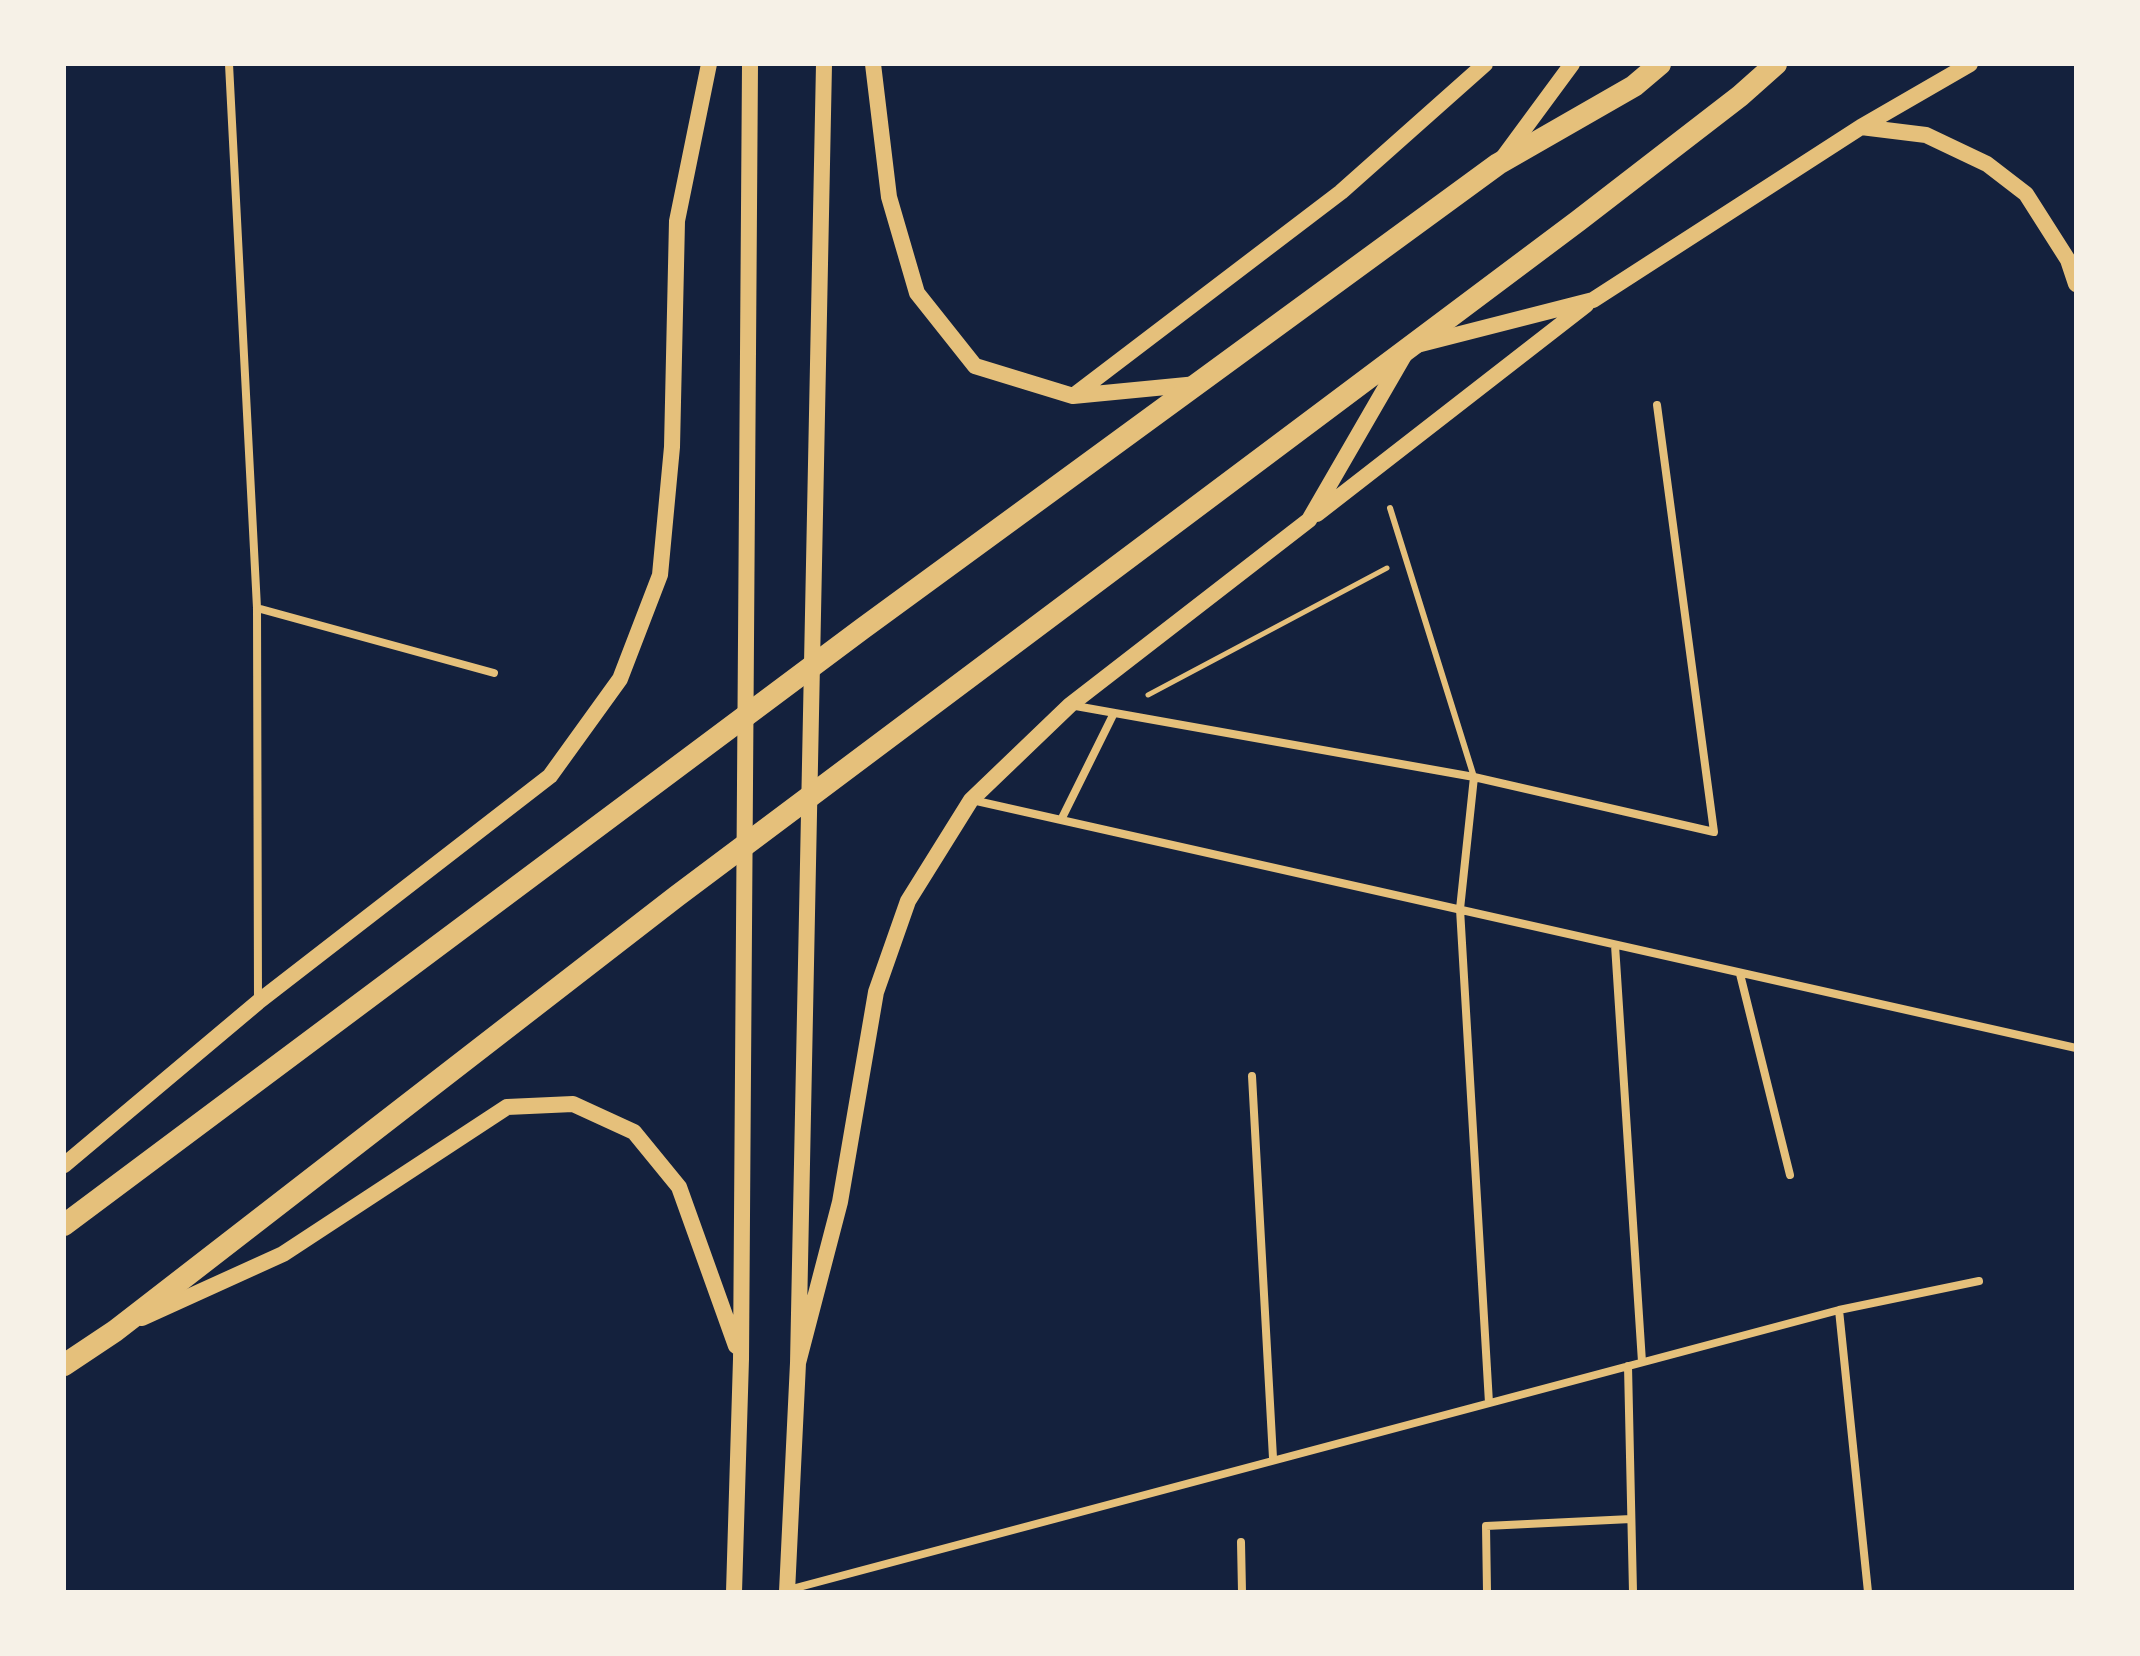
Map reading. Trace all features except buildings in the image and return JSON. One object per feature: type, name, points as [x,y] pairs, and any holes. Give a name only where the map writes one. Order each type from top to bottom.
[{"type":"highway","points":[[64,1225],[862,629],[1498,164],[1634,86],[1660,64]]},
{"type":"highway","points":[[64,1365],[115,1331],[677,896],[1409,347],[1740,96],[1776,64]]},
{"type":"main road","points":[[64,1165],[258,1002],[550,776],[620,679],[660,575],[672,447],[677,221],[709,64]]},
{"type":"main road","points":[[734,1592],[741,1359],[750,64]]},
{"type":"main road","points":[[787,1591],[798,1363],[824,64]]},
{"type":"main road","points":[[873,64],[889,197],[917,293],[975,366],[1073,396],[1198,384]]},
{"type":"main road","points":[[1073,396],[1341,192],[1485,64]]},
{"type":"main road","points":[[1498,164],[1572,64]]},
{"type":"main road","points":[[798,1363],[840,1202],[876,992],[908,901],[971,800],[1070,705],[1593,300],[1861,127],[1970,64]]},
{"type":"main road","points":[[1861,127],[1926,135],[1987,164],[2026,194],[2068,260],[2076,284]]},
{"type":"main road","points":[[1309,520],[1409,347],[1593,300]]},
{"type":"main road","points":[[115,1331],[283,1254],[507,1107],[573,1104],[634,1132],[679,1187],[741,1359]]},
{"type":"street","points":[[229,64],[257,608],[258,1002]]},
{"type":"street","points":[[1070,705],[1474,777],[1714,832],[1657,405]]},
{"type":"street","points":[[257,608],[494,673]]},
{"type":"street","points":[[1061,820],[1114,713]]},
{"type":"street","points":[[1474,777],[1460,909],[1489,1403]]},
{"type":"street","points":[[971,800],[2076,1048]]},
{"type":"street","points":[[1615,945],[1642,1362]]},
{"type":"street","points":[[1740,974],[1790,1175]]},
{"type":"street","points":[[1252,1076],[1273,1458]]},
{"type":"street","points":[[787,1591],[1273,1458],[1839,1310],[1979,1281]]},
{"type":"street","points":[[1839,1310],[1868,1592]]},
{"type":"street","points":[[1628,1366],[1633,1592]]},
{"type":"street","points":[[1487,1592],[1486,1526],[1631,1519]]},
{"type":"street","points":[[1241,1542],[1242,1592]]},
{"type":"lane","points":[[1390,508],[1474,777]]},
{"type":"path","points":[[1114,713],[1405,558]]}]
